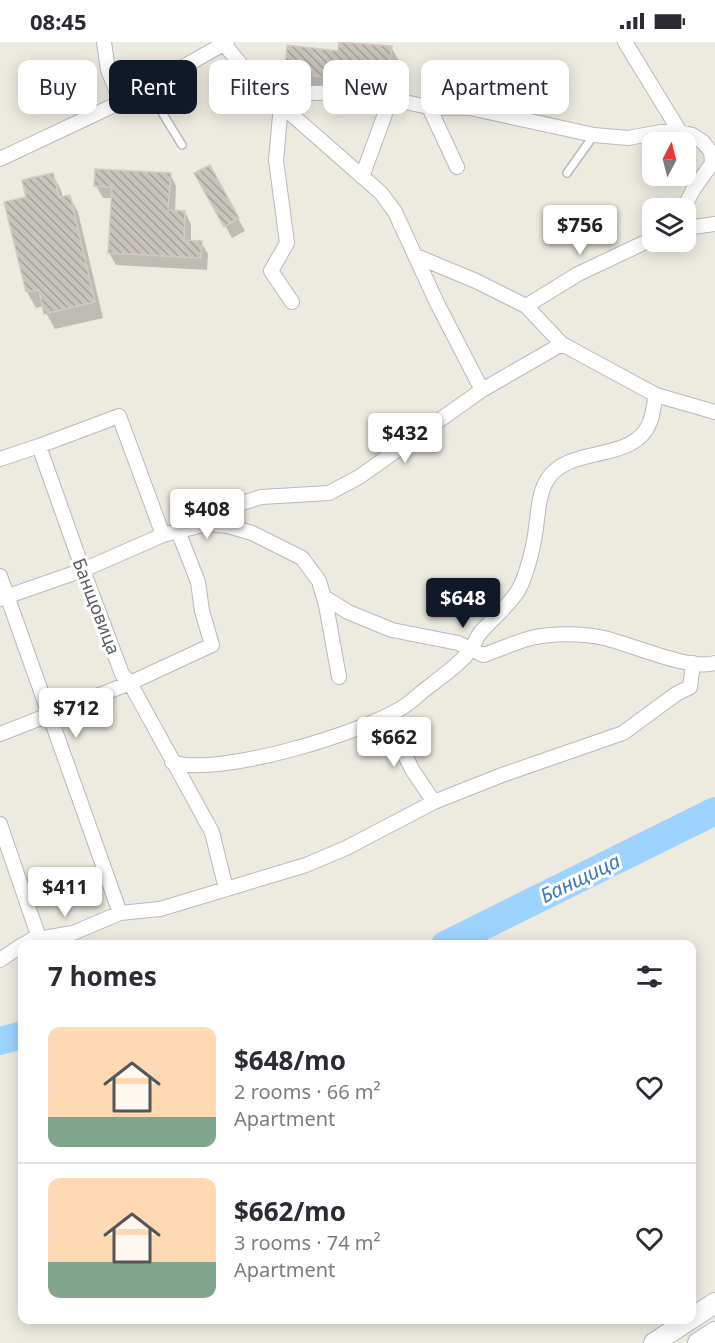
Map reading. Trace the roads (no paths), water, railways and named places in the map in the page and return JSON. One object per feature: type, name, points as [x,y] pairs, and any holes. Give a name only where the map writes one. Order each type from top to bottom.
[{"type":"main road","points":[[696,1315],[715,1303]]},
{"type":"main road","points":[[654,1343],[682,1324]]},
{"type":"main road","points":[[698,1343],[715,1332]]},
{"type":"street","points":[[104,42],[109,72]]},
{"type":"street","points":[[625,42],[680,132]]},
{"type":"street","points":[[196,60],[225,43],[238,60]]},
{"type":"street","points":[[0,159],[109,108]]},
{"type":"street","points":[[280,114],[276,160],[287,243],[271,271],[292,302]]},
{"type":"street","points":[[291,114],[381,193],[395,212],[442,314],[482,390]]},
{"type":"street","points":[[362,177],[385,114]]},
{"type":"street","points":[[432,114],[457,167]]},
{"type":"street","points":[[498,114],[594,135],[628,138],[642,135]]},
{"type":"street","points":[[689,198],[712,163],[711,145],[696,137]]},
{"type":"street","points":[[696,227],[715,224]]},
{"type":"street","points":[[526,306],[578,274],[642,244]]},
{"type":"street","points":[[416,256],[476,281],[526,306],[562,344],[656,395],[715,411]]},
{"type":"street","points":[[207,524],[236,505],[261,497],[329,492],[359,477],[482,390],[562,344]]},
{"type":"street","points":[[172,762],[183,766],[239,762],[289,750],[385,717],[406,705],[453,668],[518,591],[536,532],[539,504],[547,479],[563,466],[580,459],[631,445],[649,423],[656,395]]},
{"type":"street","points":[[0,459],[119,416],[163,535]]},
{"type":"street","name":"Банщовица","points":[[39,446],[122,674],[130,683],[212,832],[226,889]]},
{"type":"street","points":[[4,598],[83,570],[163,535],[207,524],[228,526],[252,533],[302,558],[319,581],[339,677]]},
{"type":"street","points":[[0,734],[130,683],[212,645],[202,612],[198,582],[178,531]]},
{"type":"street","points":[[0,576],[4,598],[50,714],[120,914]]},
{"type":"street","points":[[324,597],[348,612],[392,630],[458,643],[483,656],[531,638],[579,634],[605,638],[636,649],[707,666],[715,663]]},
{"type":"street","points":[[31,940],[73,933],[120,914],[160,909],[306,865],[346,848],[434,802],[502,775],[622,733],[676,694],[690,687],[693,663]]},
{"type":"street","points":[[385,717],[413,771],[434,802]]},
{"type":"street","points":[[0,824],[39,939]]},
{"type":"street","points":[[0,960],[18,948]]},
{"type":"lane","points":[[163,114],[182,145]]},
{"type":"lane","points":[[567,173],[594,135]]},
{"type":"waterway","name":"Банщица","points":[[455,940],[715,811]]},
{"type":"waterway","points":[[0,1041],[18,1036]]}]
